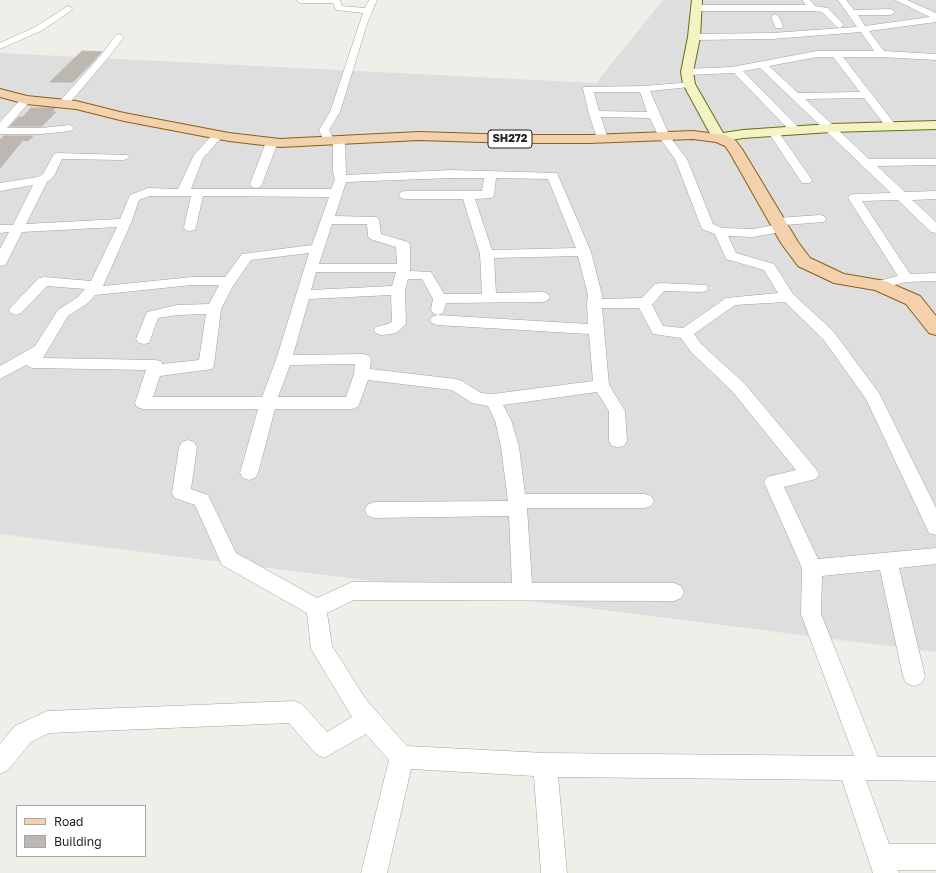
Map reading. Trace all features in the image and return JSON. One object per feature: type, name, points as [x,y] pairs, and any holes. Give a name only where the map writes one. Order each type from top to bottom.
[{"type":"main road","name":"SH272","points":[[0,93],[26,100],[76,105],[124,117],[218,135],[272,142],[334,141],[418,136],[514,139],[602,139],[693,135],[719,138],[730,143],[738,152],[779,225],[804,262],[840,279],[879,285],[913,300],[936,329]]},
{"type":"street","points":[[300,0],[336,1],[339,8],[368,11]]},
{"type":"street","points":[[249,473],[268,403],[284,360],[311,268],[339,186],[339,173],[334,141],[324,130],[335,112],[368,11],[373,0]]},
{"type":"street","points":[[751,0],[761,8]]},
{"type":"street","points":[[778,0],[783,8]]},
{"type":"street","points":[[806,0],[812,8]]},
{"type":"street","points":[[842,0],[881,54]]},
{"type":"street","points":[[899,0],[920,8],[936,18]]},
{"type":"street","points":[[840,24],[825,10],[812,8],[761,8],[734,4],[697,4],[697,29],[688,78],[719,138],[744,134],[830,128],[936,125]]},
{"type":"street","points":[[0,46],[38,29],[68,9]]},
{"type":"street","points":[[852,13],[891,12]]},
{"type":"street","points":[[775,17],[780,26]]},
{"type":"street","points":[[697,29],[772,36],[936,18]]},
{"type":"street","points":[[767,26],[840,24],[862,26]]},
{"type":"street","points":[[63,104],[104,57],[119,37]]},
{"type":"street","points":[[807,46],[815,54]]},
{"type":"street","points":[[602,139],[588,89],[644,89],[688,78],[815,54],[881,54],[936,57]]},
{"type":"street","points":[[836,54],[891,126]]},
{"type":"street","points":[[763,65],[936,229]]},
{"type":"street","points":[[736,69],[796,131]]},
{"type":"street","points":[[644,89],[654,115],[665,137],[681,159],[707,226],[720,232],[753,233],[779,225],[820,219]]},
{"type":"street","points":[[796,96],[866,95]]},
{"type":"street","points":[[0,130],[26,100]]},
{"type":"street","points":[[594,114],[654,115]]},
{"type":"street","points":[[0,130],[41,131],[70,128]]},
{"type":"street","points":[[773,132],[806,180]]},
{"type":"street","points":[[182,192],[198,157],[218,135]]},
{"type":"street","points":[[256,184],[272,142]]},
{"type":"street","points":[[0,186],[42,180],[48,176],[58,156],[123,157]]},
{"type":"street","points":[[866,163],[936,162]]},
{"type":"street","points":[[284,360],[362,359],[362,374],[352,403],[143,403],[155,364],[32,363],[63,313],[83,300],[94,288],[125,223],[134,198],[148,192],[198,192],[339,186],[451,174],[553,176],[584,252],[594,295],[601,386],[617,410],[618,441]]},
{"type":"street","points":[[405,195],[488,195],[490,175]]},
{"type":"street","points":[[0,262],[42,180]]},
{"type":"street","points":[[190,227],[198,192]]},
{"type":"street","points":[[906,278],[854,198],[936,195]]},
{"type":"street","points":[[468,196],[487,254],[489,298]]},
{"type":"street","points":[[327,220],[372,220],[375,236],[404,245],[403,272],[398,290],[399,324],[392,329],[380,330]]},
{"type":"street","points":[[0,229],[125,223]]},
{"type":"street","points":[[720,232],[732,256],[770,267],[788,297],[828,335],[873,396],[936,527]]},
{"type":"street","points":[[153,370],[206,365],[214,309],[229,281],[247,257],[318,248]]},
{"type":"street","points":[[487,254],[584,252]]},
{"type":"street","points":[[311,268],[403,272],[426,276],[440,299],[436,324],[596,329]]},
{"type":"street","points":[[879,285],[906,278],[936,277]]},
{"type":"street","points":[[16,310],[44,281],[94,288],[229,281]]},
{"type":"street","points":[[176,310],[188,282]]},
{"type":"street","points":[[594,304],[644,304],[660,287],[702,288]]},
{"type":"street","points":[[303,295],[398,290]]},
{"type":"street","points":[[440,299],[544,297]]},
{"type":"street","points":[[644,304],[658,332],[686,333],[731,301],[788,297]]},
{"type":"street","points":[[144,339],[152,315],[176,310],[214,309]]},
{"type":"street","points":[[686,333],[696,348],[738,387],[810,474],[773,482],[812,568],[811,614],[861,769],[883,865],[936,857]]},
{"type":"street","points":[[0,373],[40,350]]},
{"type":"street","points":[[362,374],[456,385],[478,399],[493,400],[601,386]]},
{"type":"street","points":[[493,400],[505,427],[510,448],[517,504],[522,591]]},
{"type":"street","points":[[188,447],[181,493],[202,500],[229,559],[316,608]]},
{"type":"street","points":[[374,510],[517,504],[645,501]]},
{"type":"street","points":[[812,568],[936,556]]},
{"type":"street","points":[[888,561],[914,676]]},
{"type":"street","points":[[316,608],[352,591],[674,592]]},
{"type":"street","points":[[316,608],[322,649],[359,709],[402,757],[545,765],[936,769]]},
{"type":"street","points":[[0,762],[23,734],[47,722],[294,712],[324,746],[369,720]]},
{"type":"street","points":[[374,873],[402,757]]},
{"type":"street","points":[[545,765],[554,873]]},
{"type":"shaded area","points":[[663,0],[936,0],[936,652],[0,534],[0,53],[596,83]]},
{"type":"building","points":[[82,51],[102,52],[73,82],[50,82]]},
{"type":"building","points":[[31,108],[55,108],[52,112],[56,112],[42,126],[10,126],[19,117],[23,117]]},
{"type":"building","points":[[4,136],[33,136],[28,141],[23,140],[0,168],[0,140]]}]
